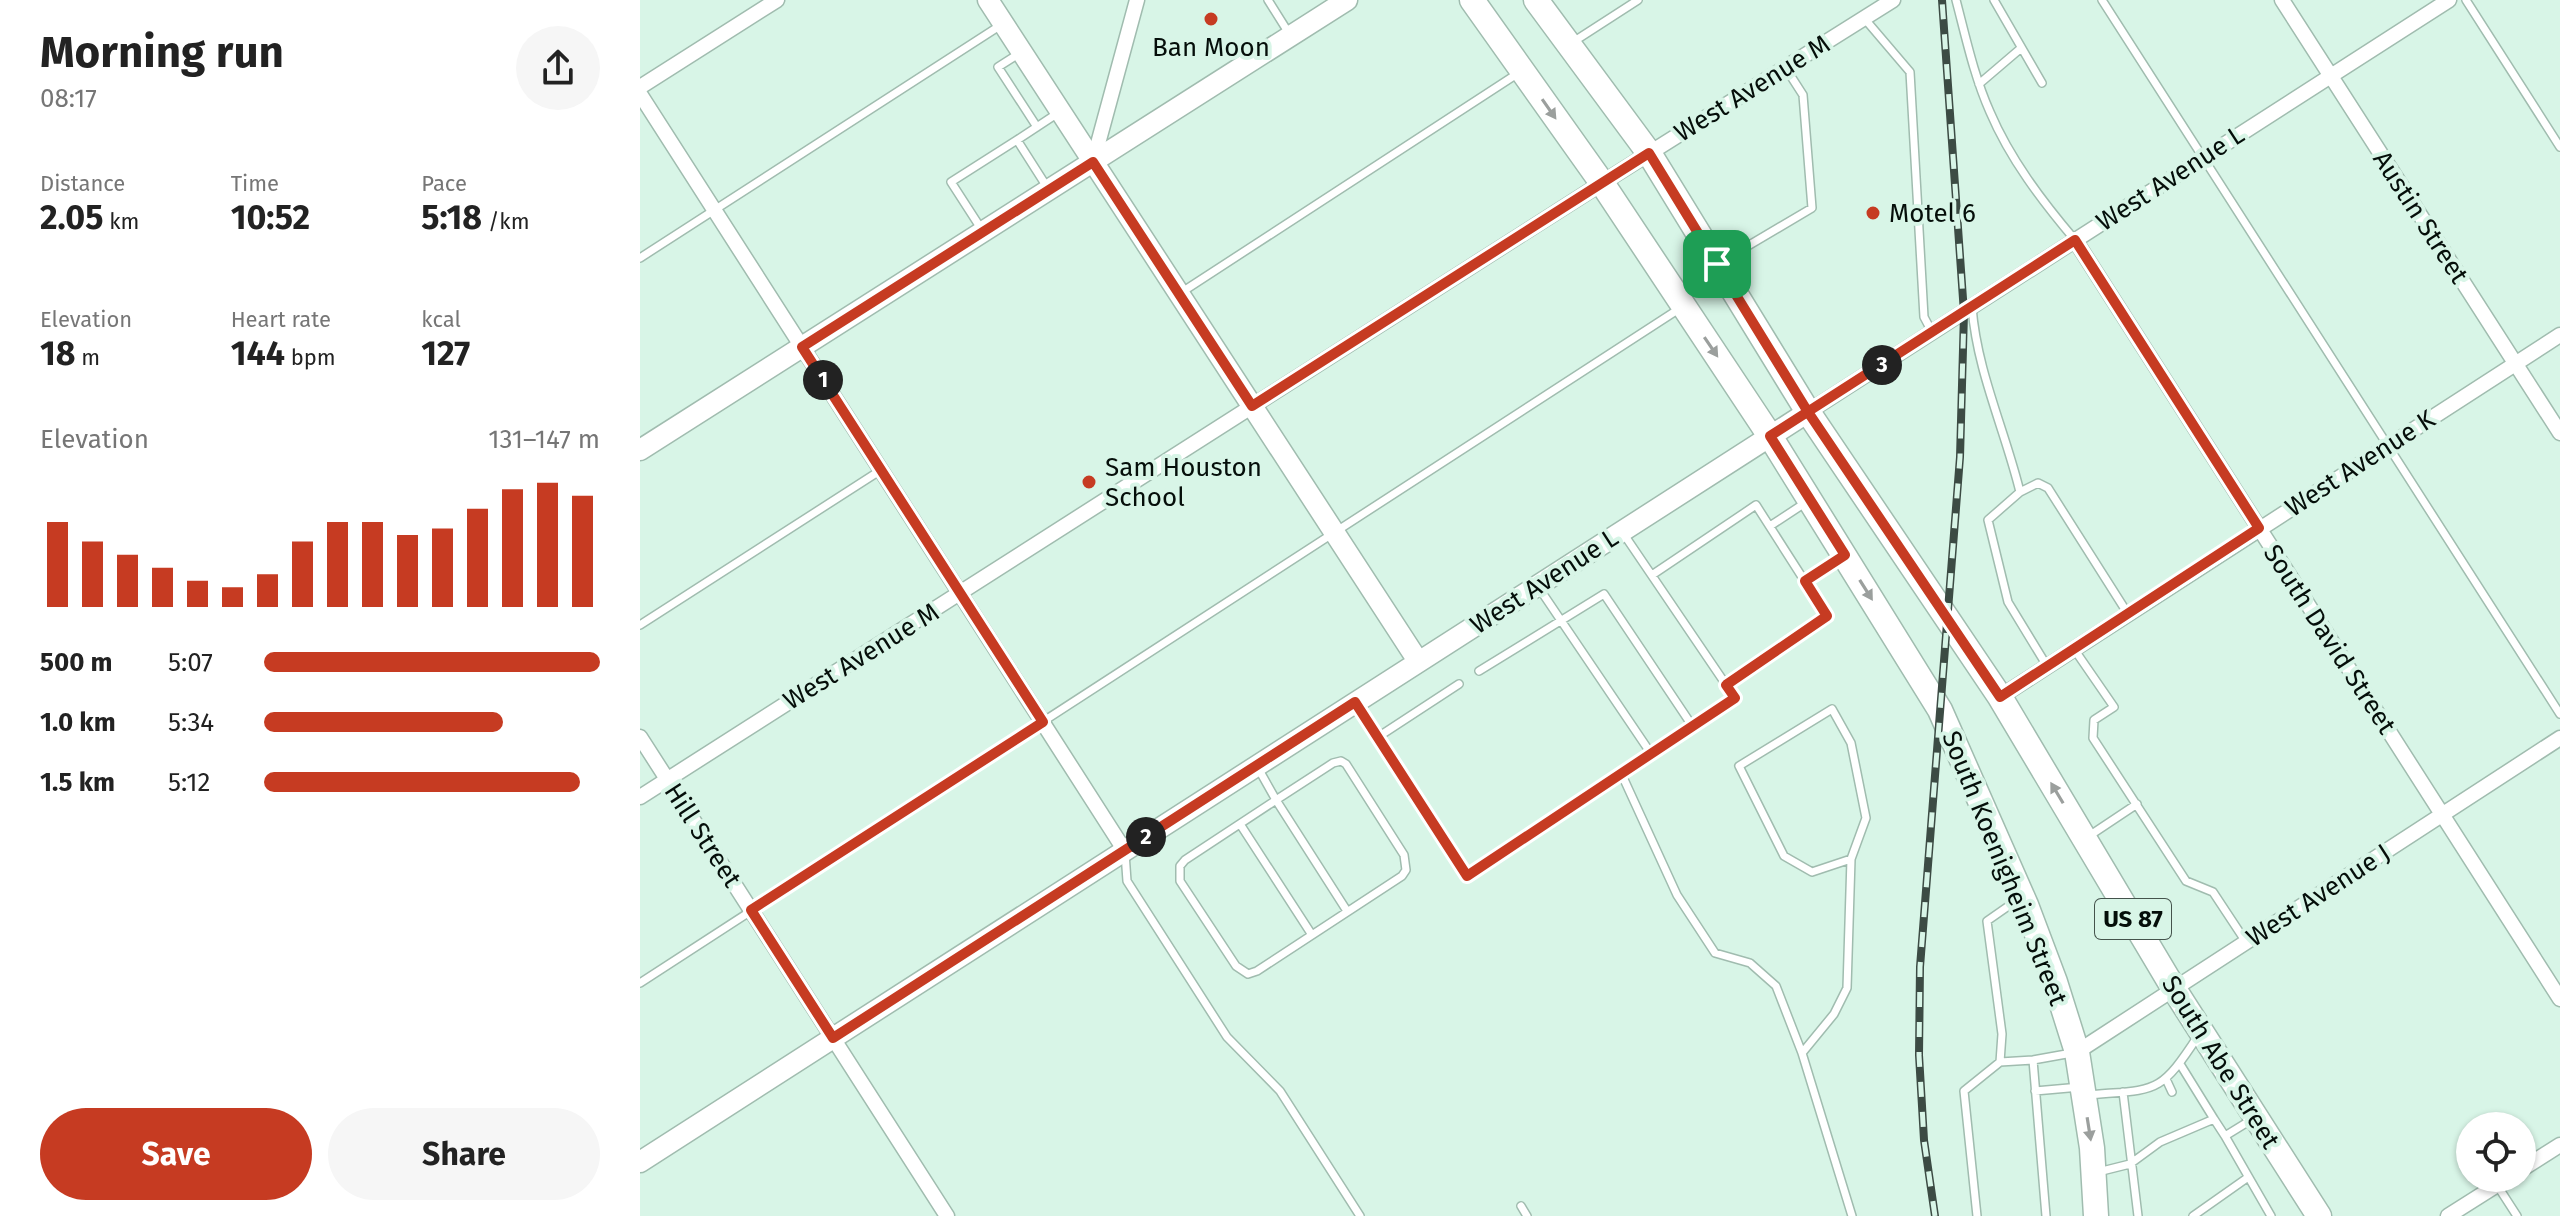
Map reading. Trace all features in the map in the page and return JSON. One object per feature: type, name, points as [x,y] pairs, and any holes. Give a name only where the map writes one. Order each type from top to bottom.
[{"type":"main road","points":[[988,0],[1418,661]]},
{"type":"main road","points":[[640,450],[1347,0]]},
{"type":"main road","name":"South Koenigheim Street","points":[[1472,0],[1602,183],[1770,436],[1940,710],[2022,896],[2055,982],[2077,1052],[2095,1172],[2096,1216]]},
{"type":"main road","name":"US 87","points":[[1536,0],[1649,153],[1808,412]]},
{"type":"main road","name":"West Avenue L","points":[[640,1162],[1808,412]]},
{"type":"main road","name":"South Abe Street","points":[[1808,412],[2000,697],[2174,989],[2319,1216]]},
{"type":"street","points":[[640,87],[777,0]]},
{"type":"street","points":[[1093,162],[1137,0]]},
{"type":"street","name":"West Avenue M","points":[[640,797],[1893,0]]},
{"type":"street","name":"Austin Street","points":[[2282,0],[2560,433]]},
{"type":"street","name":"West Avenue L","points":[[1808,412],[2449,0]]},
{"type":"street","points":[[640,94],[1125,851]]},
{"type":"street","name":"South David Street","points":[[2075,240],[2560,999]]},
{"type":"street","name":"West Avenue K","points":[[2000,697],[2560,335]]},
{"type":"street","name":"Hill Street","points":[[640,737],[947,1216]]},
{"type":"street","name":"West Avenue J","points":[[2077,1052],[2560,738]]},
{"type":"street","points":[[2536,1160],[2560,1145]]},
{"type":"street","points":[[2448,1216],[2486,1192]]},
{"type":"lane","points":[[1268,0],[1290,36]]},
{"type":"lane","points":[[1569,45],[1638,0]]},
{"type":"lane","points":[[1956,0],[1990,114],[2012,155],[2044,203],[2075,240]]},
{"type":"lane","points":[[1994,0],[2042,83]]},
{"type":"lane","points":[[2102,0],[2560,714]]},
{"type":"lane","points":[[2466,0],[2560,147]]},
{"type":"lane","points":[[1864,18],[1910,72],[1924,317],[1933,333]]},
{"type":"lane","points":[[640,258],[1003,23]]},
{"type":"lane","points":[[1979,84],[2020,49]]},
{"type":"lane","points":[[1021,51],[998,67],[1037,127]]},
{"type":"lane","points":[[1717,264],[1812,208],[1803,95],[1785,67]]},
{"type":"lane","points":[[1179,294],[1522,71]]},
{"type":"lane","points":[[983,231],[951,182],[1060,112]]},
{"type":"lane","points":[[1017,140],[1049,190]]},
{"type":"lane","points":[[640,983],[1684,306]]},
{"type":"lane","points":[[1972,307],[1983,376],[2009,447],[2020,492]]},
{"type":"lane","points":[[640,625],[881,470]]},
{"type":"lane","points":[[2047,666],[2008,602],[1988,520],[2020,492],[2038,483],[2048,488],[2128,614]]},
{"type":"lane","points":[[1770,526],[1810,500]]},
{"type":"lane","points":[[1652,575],[1756,505],[1827,616],[1726,685]]},
{"type":"lane","points":[[1355,702],[1467,876],[1735,698],[1622,531]]},
{"type":"lane","points":[[1805,581],[1845,555]]},
{"type":"lane","points":[[1537,586],[1652,755]]},
{"type":"lane","points":[[1479,671],[1604,594],[1693,727]]},
{"type":"lane","points":[[2074,649],[2114,707],[2094,720],[2093,738],[2186,881],[2213,892],[2246,942]]},
{"type":"lane","points":[[1378,737],[1459,684]]},
{"type":"lane","points":[[1802,1053],[1834,1014],[1847,988],[1851,859],[1866,818],[1851,743],[1832,709],[1739,766],[1784,856],[1812,872],[1851,859]]},
{"type":"lane","points":[[1341,761],[1346,764],[1404,855],[1406,864],[1402,876],[1248,974],[1236,966],[1180,881],[1180,866],[1276,800],[1333,763],[1341,761]]},
{"type":"lane","points":[[1257,766],[1347,911]]},
{"type":"lane","points":[[1622,775],[1684,906],[1715,953],[1750,963],[1776,986],[1802,1053],[1852,1216]]},
{"type":"lane","points":[[2085,839],[2137,804]]},
{"type":"lane","points":[[1240,824],[1312,935]]},
{"type":"lane","points":[[1125,851],[1127,881],[1227,1037],[1280,1091],[1360,1216]]},
{"type":"lane","points":[[2000,1062],[2002,1034],[1987,921],[2022,896]]},
{"type":"lane","points":[[2035,1091],[2123,1092],[2161,1085],[2180,1064],[2201,1031]]},
{"type":"lane","points":[[1977,1216],[1964,1091],[2000,1062],[2077,1052]]},
{"type":"lane","points":[[2033,1060],[2046,1216]]},
{"type":"lane","points":[[2180,1064],[2271,1216]]},
{"type":"lane","points":[[2166,1079],[2172,1092]]},
{"type":"lane","points":[[2146,1090],[2149,1100]]},
{"type":"lane","points":[[2123,1092],[2138,1216]]},
{"type":"lane","points":[[2225,1136],[2257,1117]]},
{"type":"lane","points":[[2095,1172],[2130,1164],[2187,1125],[2214,1119]]},
{"type":"lane","points":[[2157,1132],[2160,1142]]},
{"type":"lane","points":[[2193,1216],[2247,1178]]},
{"type":"lane","points":[[2506,1192],[2517,1216]]},
{"type":"lane","points":[[1521,1206],[1527,1216]]},
{"type":"railway","points":[[1935,1216],[1924,1140],[1919,1055],[1920,967],[1960,457],[1964,313],[1942,0]]},
{"type":"place","name":"Ban Moon","points":[[1211,19]]},
{"type":"place","name":"Motel 6","points":[[1873,213]]},
{"type":"place","name":"Sam Houston School","points":[[1089,482]]},
{"type":"route","points":[[1717,264],[1649,153],[1252,406],[1093,162],[802,347],[1043,722],[751,910],[833,1038],[1355,702],[1467,876],[1735,698],[1726,685],[1827,616],[1805,581],[1845,555],[1770,436],[1808,412],[1933,333],[2075,240],[2259,528],[2000,697],[1808,412],[1717,264]]}]
